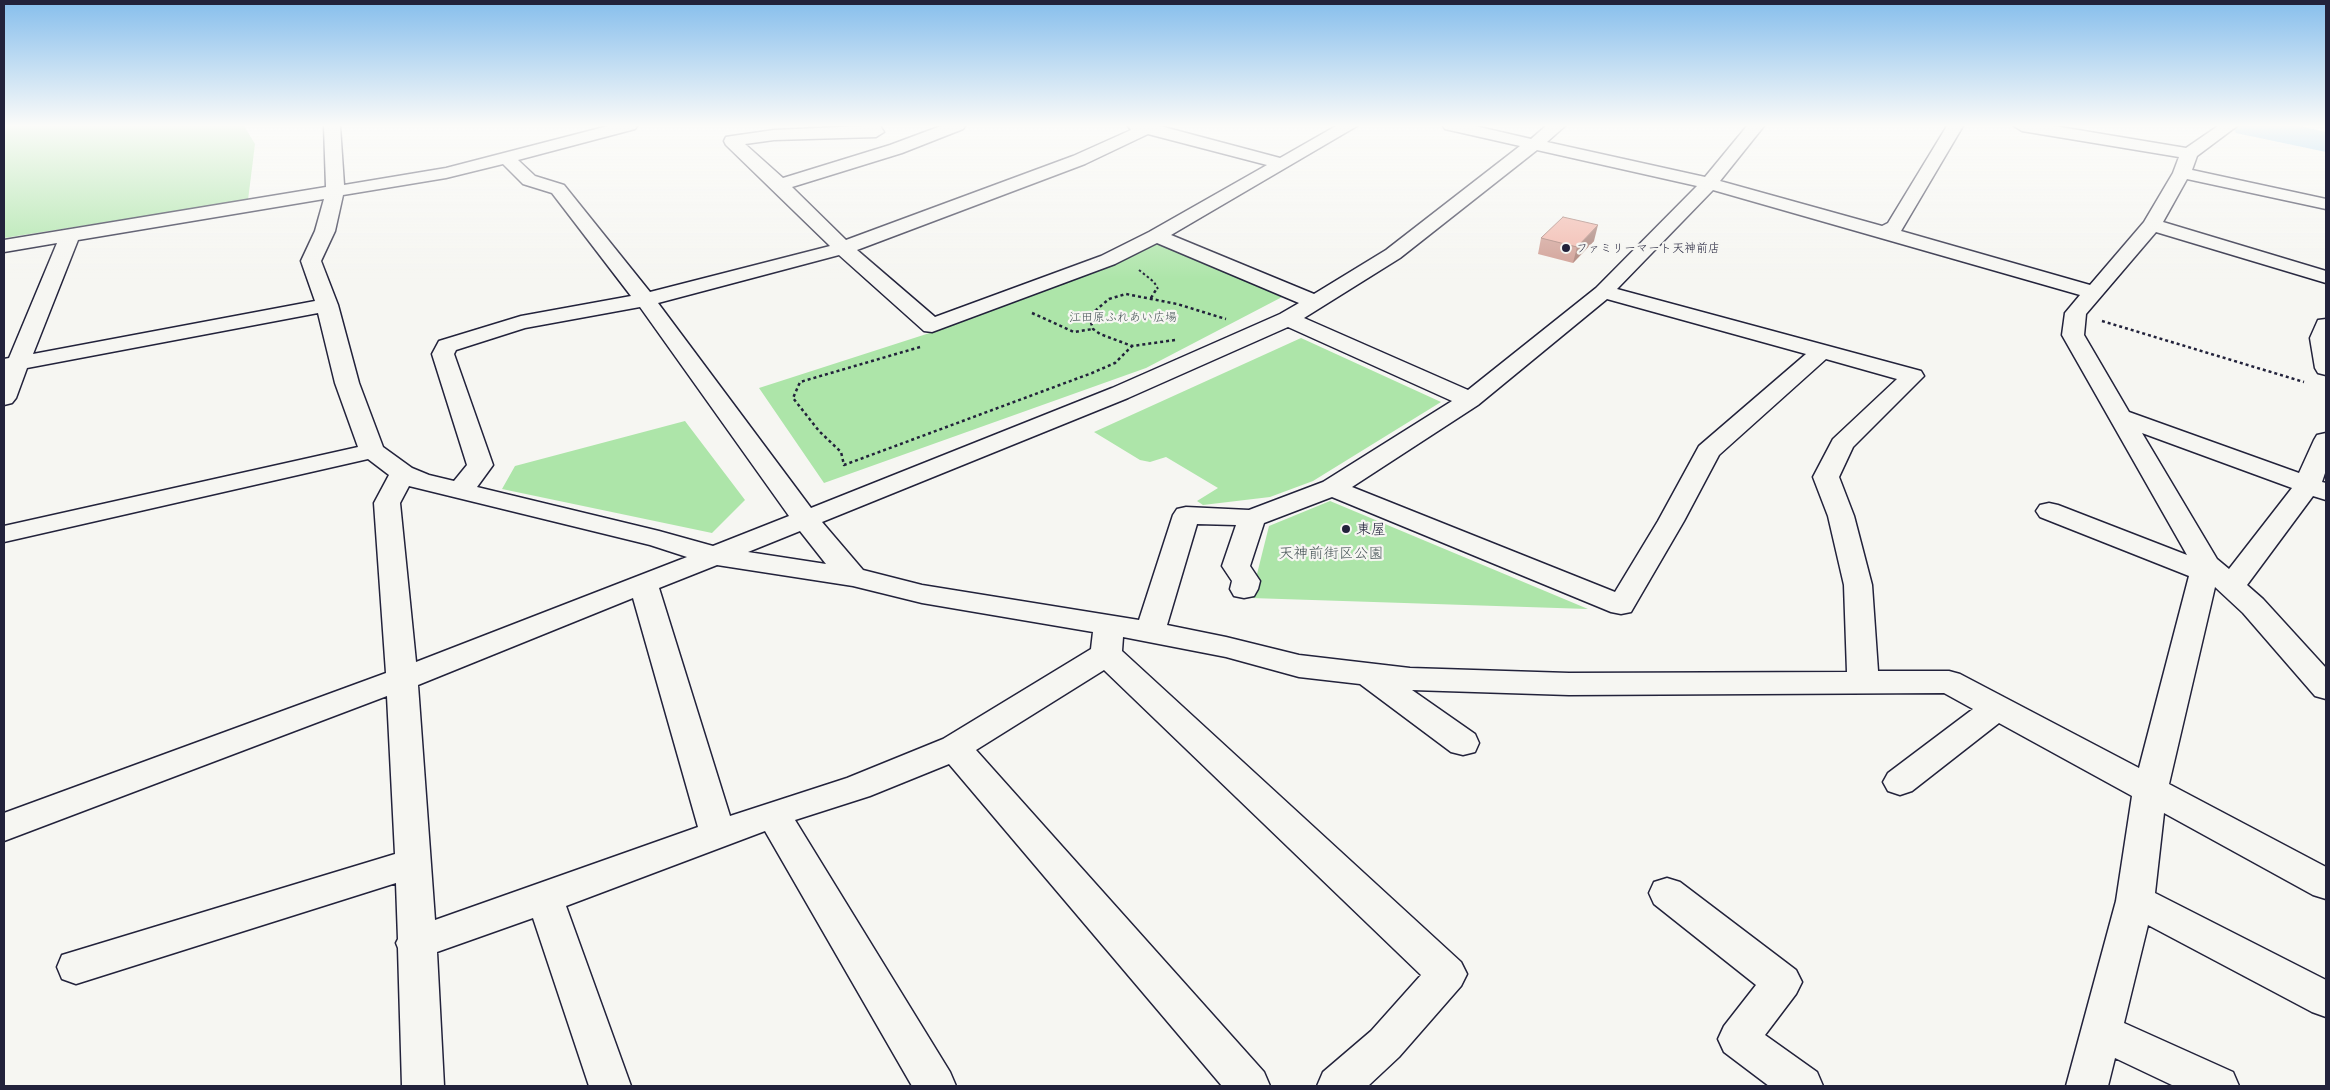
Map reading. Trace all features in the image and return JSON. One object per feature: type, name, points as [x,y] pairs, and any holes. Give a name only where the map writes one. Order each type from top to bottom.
[{"type":"street","points":[[334,177],[335,191],[324,230],[311,261],[327,305],[347,383],[372,451],[403,473],[420,481],[557,516],[659,539],[714,556],[853,577],[1107,641],[1447,974],[1385,1044],[1338,1086]]},
{"type":"street","points":[[4,246],[422,177]]},
{"type":"street","points":[[526,177],[529,180],[558,189],[645,300],[822,542],[853,577]]},
{"type":"street","points":[[771,177],[843,248],[932,326],[1108,260],[1156,236],[1259,177]]},
{"type":"street","points":[[780,185],[806,177]]},
{"type":"street","points":[[461,490],[480,465],[443,354],[447,346],[521,322],[645,300],[843,248],[1034,177]]},
{"type":"street","points":[[4,827],[402,679],[1120,393],[1288,319],[1317,303],[1393,254],[1493,177]]},
{"type":"street","points":[[1681,177],[1709,183],[2093,292]]},
{"type":"street","points":[[1150,632],[1186,515],[1252,518],[1332,488],[1470,400],[1549,338],[1603,292],[1714,177]]},
{"type":"street","points":[[1883,232],[1895,228],[1925,177]]},
{"type":"street","points":[[2087,1086],[2135,901],[2150,791],[2205,568],[2122,417],[2072,335],[2076,313],[2152,225],[2180,177]]},
{"type":"street","points":[[2200,177],[2326,204]]},
{"type":"street","points":[[2152,225],[2326,277]]},
{"type":"street","points":[[4,398],[10,365],[70,235]]},
{"type":"street","points":[[1156,236],[1317,303]]},
{"type":"street","points":[[1603,292],[1913,376],[1842,444],[1826,477],[1841,516],[1858,585],[1863,683]]},
{"type":"street","points":[[10,365],[327,305]]},
{"type":"street","points":[[1288,319],[1470,400]]},
{"type":"street","points":[[2326,325],[2321,338],[2326,368]]},
{"type":"street","points":[[1332,488],[1621,604],[1671,521],[1708,451],[1821,352]]},
{"type":"street","points":[[2122,417],[2317,488]]},
{"type":"street","points":[[2231,586],[2317,488],[2326,440]]},
{"type":"street","points":[[4,534],[372,451]]},
{"type":"street","points":[[403,473],[387,503],[402,679],[414,863],[423,1086]]},
{"type":"street","points":[[2049,511],[2205,568],[2231,586],[2253,606],[2326,688]]},
{"type":"street","points":[[1244,588],[1246,581],[1236,566],[1252,518]]},
{"type":"street","points":[[642,583],[718,834]]},
{"type":"street","points":[[416,943],[773,814],[858,787],[955,748],[1107,641],[1150,632],[1226,647],[1299,666],[1410,679],[1569,684],[1948,682],[2326,884]]},
{"type":"street","points":[[1367,674],[1463,743]]},
{"type":"street","points":[[1900,782],[1997,708]]},
{"type":"street","points":[[955,748],[1249,1086]]},
{"type":"street","points":[[773,814],[935,1086]]},
{"type":"street","points":[[76,968],[414,863]]},
{"type":"street","points":[[1667,893],[1782,982],[1738,1039],[1802,1086]]},
{"type":"street","points":[[544,898],[610,1086]]},
{"type":"street","points":[[2135,901],[2326,999]]},
{"type":"street","points":[[2102,1032],[2218,1086]]},
{"type":"path","points":[[1135,267],[1154,282],[1158,289],[1151,299]]},
{"type":"path","points":[[1093,329],[1089,316],[1097,307],[1109,299],[1126,294],[1201,310],[1226,319]]},
{"type":"path","points":[[1026,312],[1041,316],[1074,332],[1093,329],[1115,341],[1132,346],[1178,340]]},
{"type":"path","points":[[2076,313],[2308,383]]},
{"type":"path","points":[[1219,323],[1234,317]]},
{"type":"path","points":[[923,346],[800,382],[793,398],[819,431],[841,452],[844,465],[1092,373],[1115,363],[1132,346]]},
{"type":"green space","points":[[4,177],[251,177],[248,200],[4,238]]},
{"type":"green space","name":"江田原ふれあい広場","points":[[1157,244],[1284,296],[1146,368],[824,483],[759,388],[942,329]]},
{"type":"green space","points":[[1301,338],[1441,402],[1313,481],[1270,497],[1203,505],[1197,501],[1218,488],[1166,457],[1150,462],[1140,460],[1094,432]]},
{"type":"green space","points":[[685,421],[745,500],[712,533],[502,489],[515,466]]},
{"type":"green space","name":"天神前街区公園","points":[[1330,501],[1588,609],[1251,598],[1269,526]]},
{"type":"building","points":[[1563,217],[1598,225],[1577,247],[1541,238]]},
{"type":"place","name":"ファミリーマート天神前店","points":[[1566,248]]},
{"type":"place","name":"東屋","points":[[1346,529]]}]
